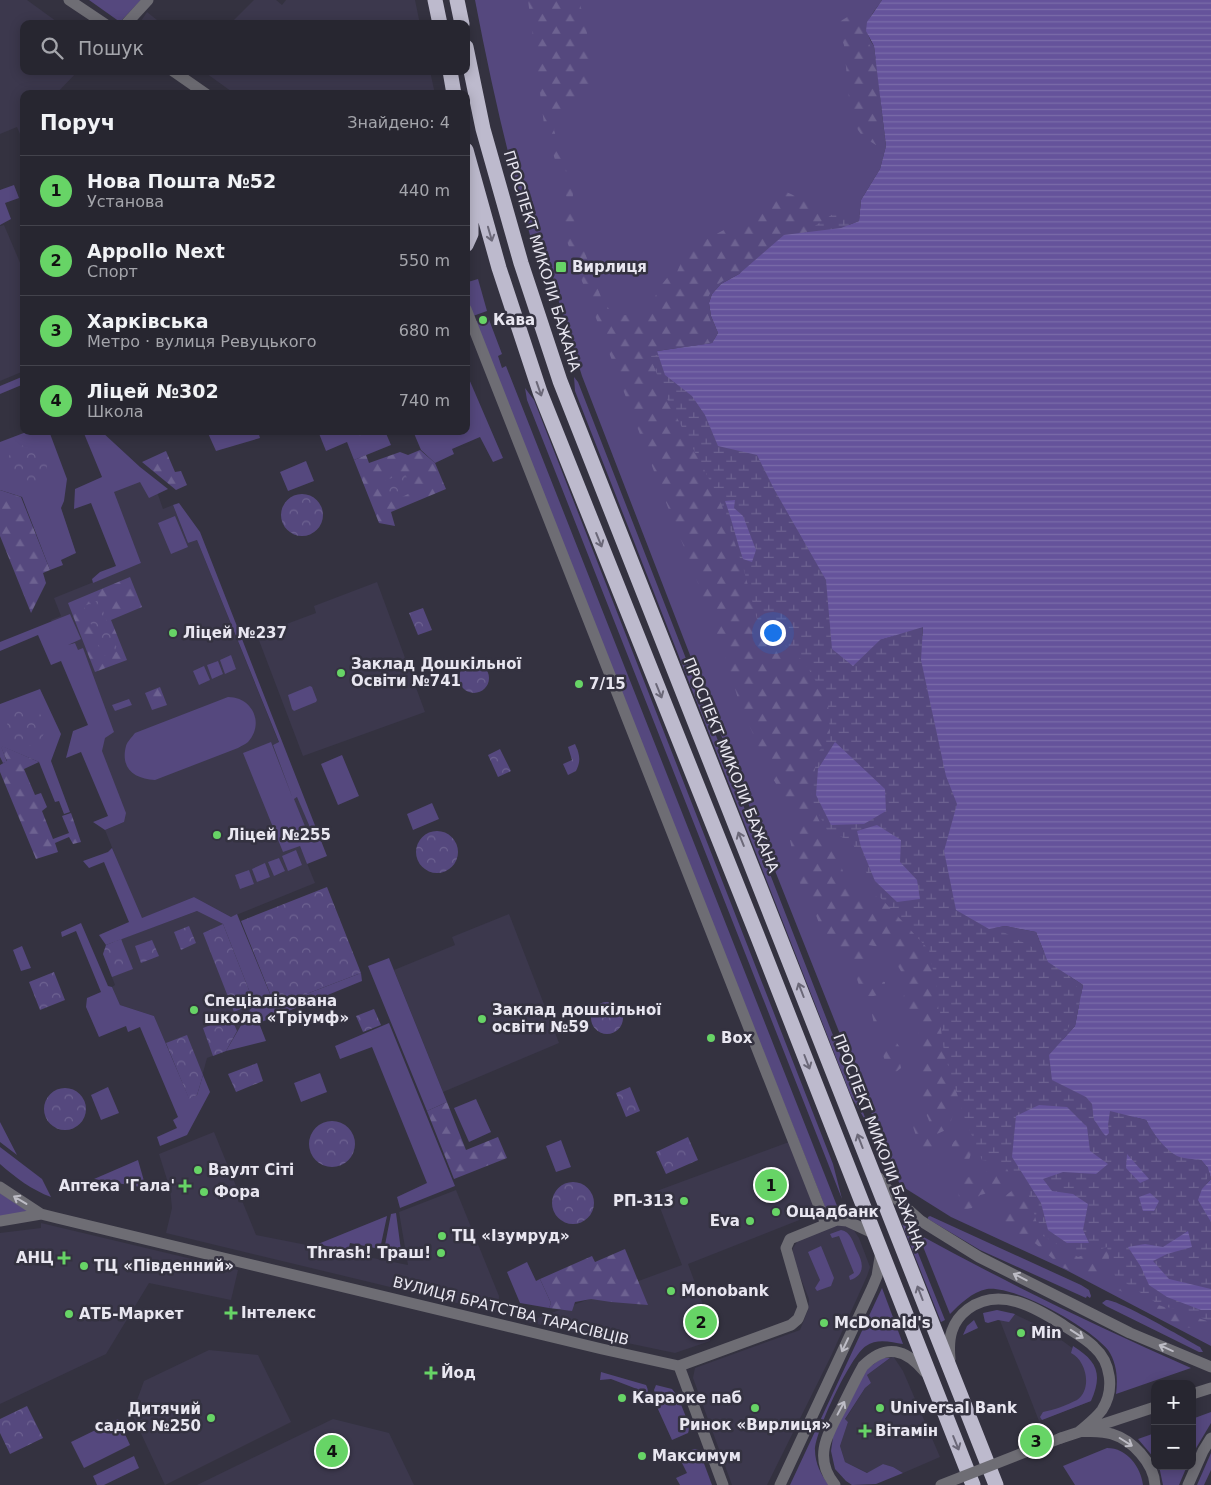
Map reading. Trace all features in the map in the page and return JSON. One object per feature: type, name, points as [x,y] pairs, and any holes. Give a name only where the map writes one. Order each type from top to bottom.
[{"type":"highway","points":[[435,0],[439,20]]},
{"type":"highway","points":[[457,0],[461,20]]},
{"type":"highway","name":"ПРОСПЕКТ МИКОЛИ БАЖАНА","points":[[470,65],[486,138],[521,263],[560,380],[996,1485]]},
{"type":"highway","points":[[451,75],[453,90]]},
{"type":"highway","points":[[470,166],[499,268],[540,392],[758,935],[973,1485]]},
{"type":"highway","points":[[470,236],[471,170]]},
{"type":"street","points":[[69,0],[99,20]]},
{"type":"street","points":[[130,20],[148,0]]},
{"type":"street","points":[[179,75],[200,90]]},
{"type":"street","points":[[470,319],[826,1224]]},
{"type":"street","points":[[870,1167],[891,1194],[907,1209],[939,1233],[979,1257],[1130,1333],[1211,1367]]},
{"type":"street","name":"ВУЛИЦЯ БРАТСТВА ТАРАСІВЦІВ","points":[[0,1187],[40,1214],[679,1366]]},
{"type":"street","name":"ВУЛИЦЯ БРАТСТВА ТАРАСІВЦІВ","points":[[0,1222],[40,1214]]},
{"type":"street","points":[[723,1485],[679,1366],[791,1324],[798,1319],[803,1307],[786,1248],[790,1239],[837,1220],[847,1221],[875,1234]]},
{"type":"street","points":[[780,1485],[872,1288],[877,1276],[881,1251]]},
{"type":"street","points":[[950,1371],[949,1347],[952,1326],[964,1312],[976,1303],[995,1298],[1004,1298],[1047,1315],[1094,1346],[1102,1355],[1110,1375],[1108,1398],[1102,1409],[1080,1431]]},
{"type":"street","points":[[835,1485],[825,1468],[823,1457],[826,1437],[863,1366],[871,1358],[879,1354],[889,1352],[902,1353],[916,1361],[930,1378]]},
{"type":"street","points":[[1196,1393],[1211,1388]]},
{"type":"street","points":[[941,1485],[1080,1431],[1151,1408]]},
{"type":"street","points":[[1080,1431],[1112,1434],[1131,1445],[1145,1459],[1152,1470],[1155,1485]]},
{"type":"street","points":[[1188,1485],[1211,1438]]},
{"type":"shaded area","points":[[0,0],[27,0],[54,20],[20,20],[20,75],[74,75],[60,90],[20,90],[20,134],[17,127],[0,134]]},
{"type":"shaded area","points":[[254,0],[276,0],[282,5],[286,0],[415,0],[419,20],[234,20]]},
{"type":"shaded area","points":[[882,0],[1211,0],[1211,1179],[1208,1168],[1201,1160],[1183,1158],[1167,1149],[1146,1120],[1110,1111],[1109,1133],[1106,1136],[1094,1120],[1092,1104],[1086,1097],[1052,1080],[1049,1055],[1075,1026],[1083,985],[1048,962],[1036,932],[1005,926],[989,929],[956,910],[944,851],[957,804],[946,776],[921,660],[923,627],[880,640],[853,666],[832,649],[826,580],[774,489],[757,455],[718,446],[705,415],[692,396],[665,375],[657,351],[712,343],[718,333],[711,316],[709,303],[712,294],[721,284],[739,274],[784,235],[841,228],[859,221],[861,200],[880,169],[886,146],[874,46],[866,31],[867,22]]},
{"type":"shaded area","points":[[147,12],[157,20],[142,20]]},
{"type":"shaded area","points":[[209,75],[431,75],[434,90],[229,90]]},
{"type":"shaded area","points":[[4,225],[20,263],[20,373],[0,381],[0,226]]},
{"type":"shaded area","points":[[140,477],[156,489],[163,509],[173,505],[188,543],[197,540],[279,743],[273,745],[294,798],[298,797],[315,839],[300,846],[315,883],[231,917],[194,897],[141,919],[105,830],[124,822],[94,747],[101,734],[51,620],[61,616],[54,598],[141,563],[111,489]]},
{"type":"shaded area","points":[[735,500],[734,508],[743,516],[756,550],[752,562],[743,559],[725,501]]},
{"type":"shaded area","name":"Заклад Дошкільної Освіти №741","points":[[377,582],[425,712],[303,756],[257,635],[316,613],[314,606]]},
{"type":"shaded area","points":[[835,742],[885,789],[886,811],[864,824],[831,825],[816,795],[818,769]]},
{"type":"shaded area","points":[[877,825],[901,840],[900,862],[917,880],[920,899],[897,902],[875,881],[861,847],[857,831]]},
{"type":"shaded area","name":"Спеціалізована школа «Тріумф»","points":[[197,911],[223,924],[254,1003],[226,1051],[207,1058],[197,1095],[189,1099],[154,1016],[120,1005],[112,987],[115,985],[103,954],[121,939]]},
{"type":"shaded area","name":"Заклад дошкільної освіти №59","points":[[509,914],[559,1043],[443,1092],[394,970],[455,945],[452,937]]},
{"type":"shaded area","points":[[1039,1105],[1067,1107],[1087,1127],[1090,1151],[1108,1164],[1096,1174],[1063,1172],[1043,1179],[1052,1191],[1073,1194],[1088,1204],[1083,1230],[1089,1243],[1067,1243],[1048,1230],[1041,1203],[1012,1157],[1016,1116]]},
{"type":"shaded area","points":[[214,1132],[256,1235],[408,1265],[399,1212],[456,1190],[499,1296],[498,1313],[166,1233],[172,1208],[170,1189],[159,1154]]},
{"type":"shaded area","points":[[789,1142],[817,1213],[688,1264],[712,1329],[710,1341],[675,1353],[527,1322],[682,1265],[654,1192]]},
{"type":"shaded area","points":[[1127,1154],[1149,1179],[1140,1183],[1126,1168]]},
{"type":"shaded area","points":[[1211,1179],[1211,1222],[1198,1200],[1202,1189]]},
{"type":"shaded area","points":[[1150,1193],[1159,1201],[1154,1211],[1143,1211],[1139,1197]]},
{"type":"shaded area","points":[[41,1223],[238,1270],[231,1300],[149,1283],[106,1354],[0,1404],[0,1233],[41,1228]]},
{"type":"shaded area","points":[[830,1224],[845,1225],[853,1229],[859,1238],[870,1267],[867,1276],[832,1354],[767,1485],[732,1485],[693,1378],[695,1368],[800,1330],[808,1310],[809,1299],[793,1259],[793,1248],[801,1236]]},
{"type":"shaded area","points":[[1188,1231],[1192,1247],[1167,1254],[1153,1261],[1169,1279],[1211,1289],[1211,1310],[1201,1310],[1167,1297],[1149,1285],[1141,1267],[1128,1247],[1145,1244],[1163,1247]]},
{"type":"shaded area","points":[[1012,1313],[1046,1329],[1082,1355],[1091,1401],[1039,1421],[999,1318]]},
{"type":"shaded area","name":"Дитячий садок №250","points":[[209,1350],[258,1355],[291,1422],[165,1485],[132,1414],[144,1381]]},
{"type":"shaded area","points":[[893,1356],[903,1371],[940,1457],[903,1473],[883,1464],[868,1473],[845,1462],[840,1446],[848,1422],[845,1420],[865,1388],[871,1383],[867,1375]]},
{"type":"shaded area","points":[[333,1419],[389,1433],[414,1485],[197,1485]]},
{"type":"green space","points":[[89,0],[141,0],[122,20],[117,20]]},
{"type":"green space","points":[[475,0],[882,0],[868,22],[867,27],[874,46],[886,146],[880,169],[861,200],[859,221],[841,228],[784,235],[739,274],[721,284],[712,294],[709,303],[711,316],[718,333],[712,343],[657,351],[880,640],[923,626],[921,660],[988,929],[1005,926],[1036,932],[1048,962],[1083,985],[1075,1026],[1049,1055],[1110,1111],[1146,1120],[1152,1131],[1179,1157],[1201,1160],[1208,1168],[1211,1179],[1202,1189],[1211,1222],[1211,1346],[1066,1270],[951,1217],[900,1185],[719,730],[582,376],[560,306],[545,246],[534,249],[502,125]]},
{"type":"green space","points":[[528,0],[579,0],[591,54],[592,83],[584,88],[580,97],[569,100],[558,112],[554,130],[573,193],[572,213],[580,239],[601,297],[613,315],[633,314],[651,306],[659,288],[667,278],[677,272],[681,263],[694,246],[735,224],[756,218],[774,190],[782,190],[804,200],[814,198],[826,208],[829,214],[830,222],[752,269],[724,280],[713,290],[707,303],[707,311],[717,333],[711,343],[657,350],[655,355],[722,482],[759,624],[771,638],[834,653],[932,958],[944,1053],[960,1096],[948,1129],[937,1134],[931,1127],[921,1099],[920,1041],[915,1021],[910,1012],[902,1011],[900,1003],[906,988],[899,968],[886,948],[868,945],[868,954],[862,968],[853,972],[846,956],[829,941],[822,931],[811,902],[805,896],[798,878],[790,840],[801,842],[799,830],[792,811],[772,777],[739,702],[724,652],[560,223],[568,202],[544,124]],"holes":[[[836,718],[881,895],[871,898],[866,902],[864,896],[849,888],[841,866],[816,814],[816,797]]]},
{"type":"green space","points":[[860,9],[867,13],[864,29],[877,64],[882,142],[876,145],[863,137],[850,110],[844,45],[836,24]]},
{"type":"green space","points":[[14,185],[19,198],[5,203],[11,219],[0,225],[0,190]]},
{"type":"green space","points":[[839,210],[872,257],[734,410],[827,576],[853,660],[911,626],[926,639],[960,801],[959,909],[1059,961],[1083,996],[1051,1065],[1074,1087],[1157,1128],[1209,1169],[1202,1202],[1211,1217],[1211,1321],[1158,1304],[1115,1276],[1107,1247],[1078,1257],[1040,1234],[1027,1189],[1003,1164],[982,1160],[965,1119],[944,1053],[939,1000],[929,950],[876,893],[852,842],[827,830],[811,799],[817,755],[830,733],[828,702],[805,663],[757,619],[743,567],[720,500],[665,395],[650,356],[717,347],[792,241]]},
{"type":"green space","points":[[478,279],[487,311],[473,316],[470,309],[470,281]]},
{"type":"green space","points":[[488,317],[502,354],[498,356],[502,368],[506,366],[841,1216],[825,1207],[474,322]]},
{"type":"green space","points":[[574,377],[578,382],[868,1125],[851,1096],[575,391]]},
{"type":"green space","points":[[20,378],[20,386],[0,394],[0,386]]},
{"type":"green space","points":[[470,381],[503,458],[493,462],[480,437],[452,449],[454,454],[435,463],[421,450],[415,435],[470,435]]},
{"type":"green space","points":[[525,388],[534,400],[833,1164],[842,1199],[527,400]]},
{"type":"green space","points":[[20,434],[50,435],[67,479],[64,501],[61,508],[76,553],[61,560],[63,565],[50,570],[22,497],[0,490],[0,442]]},
{"type":"green space","points":[[85,435],[105,435],[140,467],[168,489],[149,498],[140,482],[114,492],[141,563],[93,583],[92,579],[100,572],[116,566],[91,503],[74,509],[75,489],[102,477]]},
{"type":"green space","points":[[209,435],[259,435],[260,438],[216,451]]},
{"type":"green space","points":[[320,435],[387,435],[391,445],[354,460],[347,442],[326,451]]},
{"type":"green space","points":[[357,435],[370,435],[359,440]]},
{"type":"green space","points":[[31,445],[38,448],[44,454],[47,465],[46,473],[38,482],[31,485],[23,485],[16,482],[8,473],[7,461],[10,454],[19,446]]},
{"type":"green space","points":[[420,450],[435,463],[446,489],[391,512],[395,526],[379,523],[354,460],[366,455],[369,463],[400,452],[408,455]]},
{"type":"green space","points":[[166,451],[175,472],[181,471],[187,485],[176,490],[142,462]]},
{"type":"green space","points":[[306,461],[314,481],[288,491],[280,472]]},
{"type":"green space","points":[[404,472],[414,491],[392,502],[383,482]]},
{"type":"green space","points":[[0,490],[21,497],[50,570],[43,573],[46,583],[31,613],[0,536]]},
{"type":"green space","points":[[298,494],[306,494],[317,500],[323,515],[317,530],[306,536],[298,536],[287,530],[281,519],[281,511],[287,500]]},
{"type":"green space","points":[[179,503],[200,532],[327,856],[307,864],[300,846],[283,852],[243,753],[271,742],[293,799],[273,745],[279,742],[197,540],[188,543],[173,505]],"holes":[[[297,797],[315,839],[311,841],[294,799]]]},
{"type":"green space","points":[[175,516],[188,547],[171,554],[158,523]]},
{"type":"green space","points":[[130,577],[142,607],[111,620],[127,660],[95,672],[68,603]]},
{"type":"green space","points":[[99,600],[118,651],[103,656],[84,606]]},
{"type":"green space","points":[[423,608],[432,630],[418,635],[409,613]]},
{"type":"green space","points":[[70,614],[81,639],[68,645],[75,643],[78,650],[83,648],[114,732],[105,738],[102,751],[126,813],[124,822],[105,830],[93,822],[108,816],[81,752],[66,758],[73,731],[88,725],[61,661],[51,665],[38,635],[0,651],[0,642]]},
{"type":"green space","points":[[231,655],[236,669],[225,674],[220,660]]},
{"type":"green space","points":[[218,661],[223,674],[212,679],[207,665]]},
{"type":"green space","points":[[474,663],[485,667],[489,678],[485,689],[474,693],[463,689],[459,678],[463,667]]},
{"type":"green space","points":[[204,666],[210,680],[199,685],[193,671]]},
{"type":"green space","points":[[310,686],[317,700],[316,702],[294,711],[288,695]]},
{"type":"green space","points":[[160,687],[167,705],[152,710],[145,693]]},
{"type":"green space","points":[[40,689],[61,734],[51,761],[70,812],[64,814],[59,801],[55,802],[39,762],[1,746],[7,762],[3,763],[0,757],[0,704]]},
{"type":"green space","points":[[228,697],[244,701],[253,712],[255,727],[253,735],[247,743],[155,780],[141,778],[127,767],[125,761],[126,746],[135,733]]},
{"type":"green space","points":[[129,699],[132,705],[115,711],[112,705]]},
{"type":"green space","points":[[26,708],[39,714],[45,727],[39,740],[26,746],[13,740],[7,727],[13,714]]},
{"type":"green space","points":[[575,744],[579,755],[579,764],[576,771],[568,775],[563,764],[572,760],[568,747]]},
{"type":"green space","points":[[0,745],[39,762],[24,769],[35,795],[41,793],[47,807],[42,811],[53,839],[69,833],[62,816],[71,813],[81,842],[73,844],[69,837],[55,843],[58,852],[36,859],[0,772],[0,765],[7,761]]},
{"type":"green space","points":[[500,749],[511,771],[498,777],[488,755]]},
{"type":"green space","points":[[342,755],[359,796],[338,805],[321,764]]},
{"type":"green space","points":[[432,803],[439,819],[413,830],[407,814]]},
{"type":"green space","points":[[437,831],[452,837],[458,852],[452,867],[437,873],[422,867],[416,852],[422,837]]},
{"type":"green space","points":[[112,848],[142,918],[194,897],[231,917],[237,914],[275,1006],[361,973],[362,981],[259,1023],[266,1041],[226,1051],[254,1003],[223,924],[197,911],[106,945],[99,935],[129,922],[104,862],[89,868],[83,861],[108,852]]},
{"type":"green space","points":[[296,850],[302,865],[288,871],[282,856]]},
{"type":"green space","points":[[279,858],[285,871],[274,876],[268,862]]},
{"type":"green space","points":[[265,863],[270,877],[257,882],[252,869]]},
{"type":"green space","points":[[249,870],[254,884],[240,889],[235,875]]},
{"type":"green space","points":[[327,887],[361,973],[275,1006],[241,921]]},
{"type":"green space","points":[[81,923],[108,986],[112,987],[120,1005],[154,1016],[189,1098],[197,1095],[203,1075],[210,1092],[187,1135],[160,1146],[157,1137],[177,1128],[173,1120],[178,1117],[140,1027],[128,1032],[126,1026],[99,1037],[86,1007],[87,998],[101,992],[76,931],[62,937],[61,932]]},
{"type":"green space","points":[[223,924],[254,1003],[234,1012],[203,933]]},
{"type":"green space","points":[[189,926],[196,943],[181,950],[174,932]]},
{"type":"green space","points":[[121,939],[133,969],[112,977],[103,954],[106,945]]},
{"type":"green space","points":[[152,940],[159,956],[141,963],[135,946]]},
{"type":"green space","points":[[22,946],[31,968],[21,971],[13,950]]},
{"type":"green space","points":[[389,958],[447,1102],[427,1111],[368,966]]},
{"type":"green space","points":[[54,972],[65,1000],[40,1010],[29,982]]},
{"type":"green space","points":[[855,973],[864,974],[867,980],[885,982],[884,993],[873,996],[862,994]]},
{"type":"green space","points":[[607,1002],[618,1007],[623,1018],[618,1029],[607,1034],[596,1029],[591,1018],[596,1007]]},
{"type":"green space","points":[[870,1005],[876,1006],[881,1014],[881,1026],[874,1024]]},
{"type":"green space","points":[[374,1009],[381,1025],[363,1032],[356,1016]]},
{"type":"green space","points":[[231,1017],[237,1031],[226,1051],[213,1056],[203,1028]]},
{"type":"green space","points":[[389,1023],[455,1186],[400,1208],[397,1197],[427,1183],[372,1047],[340,1059],[335,1046]]},
{"type":"green space","points":[[884,1034],[892,1036],[901,1049],[899,1056],[901,1068],[896,1072],[888,1072],[878,1037]]},
{"type":"green space","points":[[187,1035],[203,1075],[197,1095],[189,1099],[166,1043]]},
{"type":"green space","points":[[257,1063],[263,1081],[236,1092],[228,1074]]},
{"type":"green space","points":[[320,1073],[327,1092],[301,1102],[294,1083]]},
{"type":"green space","points":[[108,1087],[119,1113],[101,1120],[91,1095]]},
{"type":"green space","points":[[630,1087],[640,1111],[626,1117],[616,1093]]},
{"type":"green space","points":[[69,1088],[77,1091],[83,1097],[86,1109],[83,1121],[77,1127],[61,1130],[53,1127],[47,1121],[44,1105],[47,1097],[53,1091]]},
{"type":"green space","points":[[476,1099],[491,1132],[469,1142],[454,1108]]},
{"type":"green space","points":[[447,1102],[466,1150],[498,1137],[507,1158],[454,1179],[427,1111]]},
{"type":"green space","points":[[914,1112],[926,1127],[936,1161],[935,1166],[929,1165],[917,1139],[909,1114]]},
{"type":"green space","points":[[332,1121],[345,1125],[351,1131],[355,1144],[351,1157],[345,1163],[332,1167],[319,1163],[313,1157],[309,1144],[313,1131],[319,1125]]},
{"type":"green space","points":[[0,1122],[17,1155],[0,1142]]},
{"type":"green space","points":[[966,1136],[971,1138],[973,1147],[969,1160],[956,1162],[953,1158],[952,1145],[957,1139]]},
{"type":"green space","points":[[688,1137],[698,1160],[666,1174],[656,1152]]},
{"type":"green space","points":[[561,1140],[571,1167],[556,1172],[546,1146]]},
{"type":"green space","points":[[0,1147],[42,1179],[51,1197],[24,1183],[0,1164]]},
{"type":"green space","points":[[138,1160],[146,1188],[94,1179]]},
{"type":"green space","points":[[999,1165],[1007,1169],[1009,1173],[996,1191],[980,1195],[972,1208],[963,1210],[959,1200],[958,1183]]},
{"type":"green space","points":[[577,1182],[585,1185],[591,1191],[594,1203],[591,1215],[585,1221],[569,1224],[561,1221],[555,1215],[552,1199],[555,1191],[561,1185]]},
{"type":"green space","points":[[1019,1185],[1034,1195],[1073,1247],[1108,1247],[1109,1264],[1106,1272],[1098,1278],[1091,1280],[1062,1267],[1036,1244],[1029,1240],[1020,1239],[1006,1230],[1002,1216],[1004,1197]]},
{"type":"green space","points":[[0,1193],[28,1211],[0,1217]]},
{"type":"green space","points":[[396,1213],[401,1260],[393,1259],[394,1252],[384,1250],[391,1214]]},
{"type":"green space","points":[[387,1216],[380,1249],[350,1243],[348,1251],[318,1244]]},
{"type":"green space","points":[[930,1216],[1081,1285],[1089,1290],[1090,1298],[1087,1296],[1086,1298],[980,1250],[928,1219]]},
{"type":"green space","points":[[902,1224],[908,1228],[945,1320],[941,1322]]},
{"type":"green space","points":[[841,1230],[851,1238],[862,1264],[859,1275],[850,1280],[849,1276],[854,1273],[839,1236],[832,1238],[830,1234]]},
{"type":"green space","points":[[918,1234],[1053,1304],[1191,1368],[1156,1380],[1151,1380],[1151,1382],[1116,1394],[1116,1371],[1108,1350],[1086,1331],[1052,1310],[1015,1294],[987,1289],[962,1302],[950,1314]]},
{"type":"green space","points":[[821,1246],[834,1278],[831,1286],[817,1291],[815,1288],[820,1280],[808,1252]]},
{"type":"green space","points":[[625,1249],[648,1305],[591,1299],[575,1302],[572,1311],[549,1308],[551,1303],[540,1279],[592,1256],[595,1262]]},
{"type":"green space","points":[[527,1262],[536,1281],[540,1279],[551,1303],[549,1308],[520,1303],[507,1272]]},
{"type":"green space","points":[[1119,1283],[1152,1303],[1210,1322],[1204,1327],[1197,1329],[1180,1325],[1149,1309],[1135,1297],[1115,1289]]},
{"type":"green space","points":[[882,1288],[903,1344],[884,1341],[866,1346],[843,1378],[821,1427],[815,1450],[819,1469],[829,1485],[790,1485]]},
{"type":"green space","points":[[1106,1300],[1113,1301],[1152,1320],[1200,1347],[1203,1352],[1199,1352],[1106,1306],[1102,1303]]},
{"type":"green space","points":[[997,1310],[1015,1314],[1009,1322],[998,1320],[985,1322],[983,1313]]},
{"type":"green space","points":[[974,1320],[978,1328],[963,1335],[967,1326]]},
{"type":"green space","points":[[1073,1346],[1088,1357],[1096,1369],[1097,1383],[1091,1401],[1042,1420],[1040,1417],[1043,1412],[1077,1400],[1085,1389],[1086,1375],[1081,1362],[1071,1353]]},
{"type":"green space","points":[[882,1358],[890,1358],[867,1375],[871,1383],[865,1388],[845,1419],[848,1422],[840,1446],[845,1462],[867,1473],[883,1464],[903,1473],[876,1484],[852,1485],[835,1469],[831,1451],[834,1430],[864,1371]]},
{"type":"green space","points":[[601,1372],[646,1385],[648,1393],[645,1401],[641,1406],[637,1389],[611,1379],[600,1380]]},
{"type":"green space","points":[[656,1385],[672,1389],[678,1397],[690,1427],[688,1433],[672,1440],[657,1407],[658,1401],[654,1390]]},
{"type":"green space","points":[[27,1406],[43,1438],[10,1454],[0,1433],[0,1419]]},
{"type":"green space","points":[[1211,1412],[1211,1423],[1196,1448],[1196,1425],[1196,1418]]},
{"type":"green space","points":[[118,1419],[130,1445],[84,1468],[71,1442]]},
{"type":"green space","points":[[1151,1434],[1151,1454],[1138,1439]]},
{"type":"green space","points":[[1107,1448],[1121,1451],[1132,1460],[1142,1478],[1143,1485],[1075,1485],[1063,1466]]},
{"type":"green space","points":[[694,1449],[699,1450],[712,1485],[680,1485],[676,1478],[687,1473],[678,1455]]},
{"type":"green space","points":[[1211,1453],[1211,1470],[1204,1485],[1197,1485]]},
{"type":"green space","points":[[134,1456],[139,1468],[104,1485],[97,1485],[93,1476]]},
{"type":"green space","points":[[1160,1470],[1185,1470],[1179,1485],[1163,1485]]},
{"type":"place","name":"Вирлиця","points":[[561,267]]},
{"type":"place","name":"Кава","points":[[483,320]]},
{"type":"place","name":"Ліцей №237","points":[[173,633]]},
{"type":"place","name":"Заклад Дошкільної Освіти №741","points":[[341,673]]},
{"type":"place","name":"7/15","points":[[579,684]]},
{"type":"place","name":"Ліцей №255","points":[[217,835]]},
{"type":"place","name":"Спеціалізована школа «Тріумф»","points":[[194,1010]]},
{"type":"place","name":"Заклад дошкільної освіти №59","points":[[482,1019]]},
{"type":"place","name":"Box","points":[[711,1038]]},
{"type":"place","name":"Ваулт Сіті","points":[[198,1170]]},
{"type":"place","name":"Нова Пошта №52","points":[[771,1185]]},
{"type":"place","name":"Аптека 'Гала'","points":[[185,1186]]},
{"type":"place","name":"Фора","points":[[204,1192]]},
{"type":"place","name":"РП-313","points":[[684,1201]]},
{"type":"place","name":"Ощадбанк","points":[[776,1212]]},
{"type":"place","name":"Eva","points":[[750,1221]]},
{"type":"place","name":"ТЦ «Ізумруд»","points":[[442,1236]]},
{"type":"place","name":"Thrash! Траш!","points":[[441,1253]]},
{"type":"place","name":"АНЦ","points":[[64,1258]]},
{"type":"place","name":"ТЦ «Південний»","points":[[84,1266]]},
{"type":"place","name":"Monobank","points":[[671,1291]]},
{"type":"place","name":"Інтелекс","points":[[231,1313]]},
{"type":"place","name":"АТБ-Маркет","points":[[69,1314]]},
{"type":"place","name":"Appollo Next","points":[[701,1322]]},
{"type":"place","name":"McDonald's","points":[[824,1323]]},
{"type":"place","name":"Min","points":[[1021,1333]]},
{"type":"place","name":"Йод","points":[[431,1373]]},
{"type":"place","name":"Караоке паб","points":[[622,1398]]},
{"type":"place","name":"Ринок «Вирлиця»","points":[[755,1408]]},
{"type":"place","name":"Universal Bank","points":[[880,1408]]},
{"type":"place","name":"Дитячий садок №250","points":[[211,1418]]},
{"type":"place","name":"Вітамін","points":[[865,1431]]},
{"type":"place","name":"Харківська","points":[[1036,1441]]},
{"type":"place","name":"Ліцей №302","points":[[332,1451]]},
{"type":"place","name":"Максимум","points":[[642,1456]]}]
